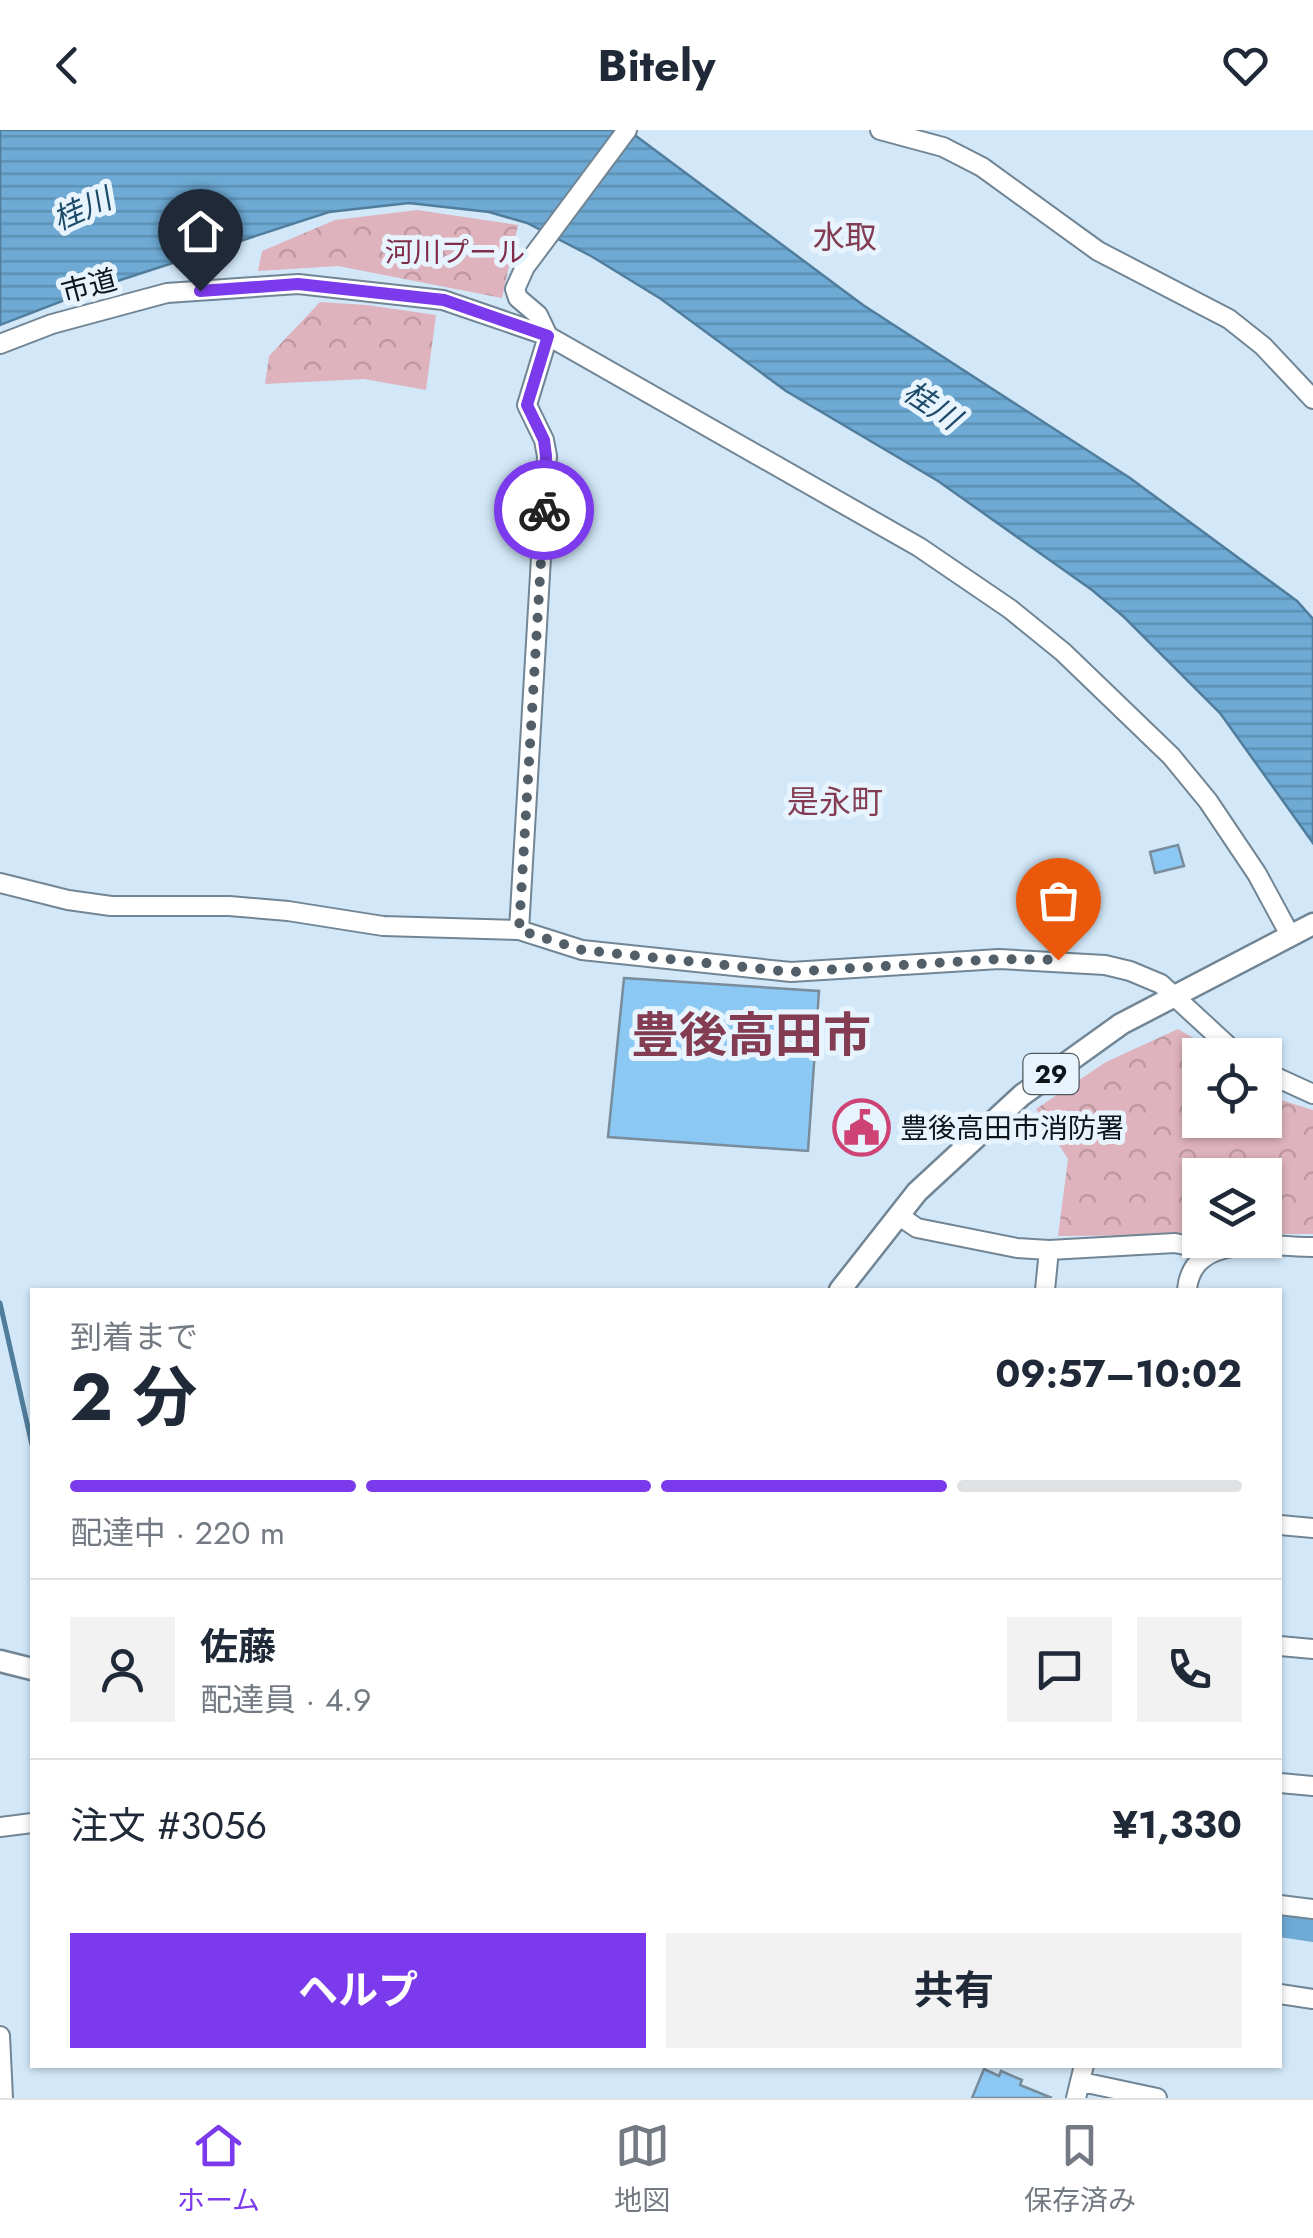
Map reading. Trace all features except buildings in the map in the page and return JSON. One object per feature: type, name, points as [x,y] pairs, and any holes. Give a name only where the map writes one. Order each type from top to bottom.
[{"type":"main road","name":"29","points":[[842,1288],[918,1192],[1022,1094],[1121,1024],[1312,924]]},
{"type":"main road","points":[[0,1661],[30,1668]]},
{"type":"street","points":[[626,130],[525,267],[515,288],[518,298],[538,314],[548,336],[919,547],[1010,609],[1063,652],[1171,756],[1218,816],[1290,935]]},
{"type":"street","points":[[880,130],[943,147],[982,167],[1098,251],[1229,319],[1263,346],[1313,399]]},
{"type":"street","name":"市道","points":[[0,344],[52,324],[167,294],[298,284],[444,300],[548,336]]},
{"type":"street","points":[[519,930],[546,456],[544,440],[527,405],[548,336]]},
{"type":"street","points":[[0,883],[111,906],[230,906],[383,926],[519,930],[582,950],[791,972],[1000,959],[1058,960],[1130,971],[1176,995],[1220,1038]]},
{"type":"street","points":[[1282,1080],[1313,1094]]},
{"type":"street","points":[[898,1215],[918,1228],[1017,1248],[1182,1244]]},
{"type":"street","points":[[1282,1247],[1313,1247]]},
{"type":"street","points":[[1045,1288],[1049,1250]]},
{"type":"street","points":[[1187,1288],[1191,1272],[1202,1258]]},
{"type":"street","points":[[1282,1524],[1313,1528]]},
{"type":"street","points":[[1282,1646],[1313,1650]]},
{"type":"street","points":[[1282,1783],[1313,1786]]},
{"type":"street","points":[[0,1827],[30,1823]]},
{"type":"street","points":[[1282,1904],[1313,1909]]},
{"type":"street","points":[[1282,1994],[1313,1999]]},
{"type":"street","points":[[0,2036],[3,2098]]},
{"type":"street","points":[[1081,2082],[1157,2098]]},
{"type":"green space","name":"河川プール","points":[[417,210],[518,225],[502,298],[338,266],[258,271],[262,251],[335,220]]},
{"type":"green space","points":[[320,302],[436,315],[426,390],[364,379],[265,384],[269,356]]},
{"type":"green space","points":[[1178,1029],[1193,1038],[1182,1038],[1182,1138],[1282,1138],[1282,1100],[1313,1110],[1313,1234],[1282,1234],[1282,1158],[1182,1158],[1182,1235],[1058,1236],[1068,1159],[1036,1109],[1106,1062]]},
{"type":"water","name":"桂川","points":[[0,130],[628,130],[863,305],[1130,478],[1297,601],[1313,619],[1313,843],[1220,713],[1092,590],[938,481],[786,391],[661,299],[527,223],[489,212],[409,203],[329,212],[96,288],[0,325]]},
{"type":"waterway","points":[[0,1303],[30,1436]]},
{"type":"waterway","points":[[1282,1922],[1313,1927]]},
{"type":"way so far","points":[[544,510],[519,930],[582,950],[791,972],[1000,959],[1058,960]]},
{"type":"place","name":"豊後高田市消防署","points":[[861,1128]]},
{"type":"district","name":"水取","points":[[845,237]]},
{"type":"district","name":"是永町","points":[[835,802]]},
{"type":"district","name":"豊後高田市","points":[[751,1035]]},
{"type":"route","points":[[200,291],[298,284],[444,300],[548,336],[527,405],[544,440],[544,510]]}]
